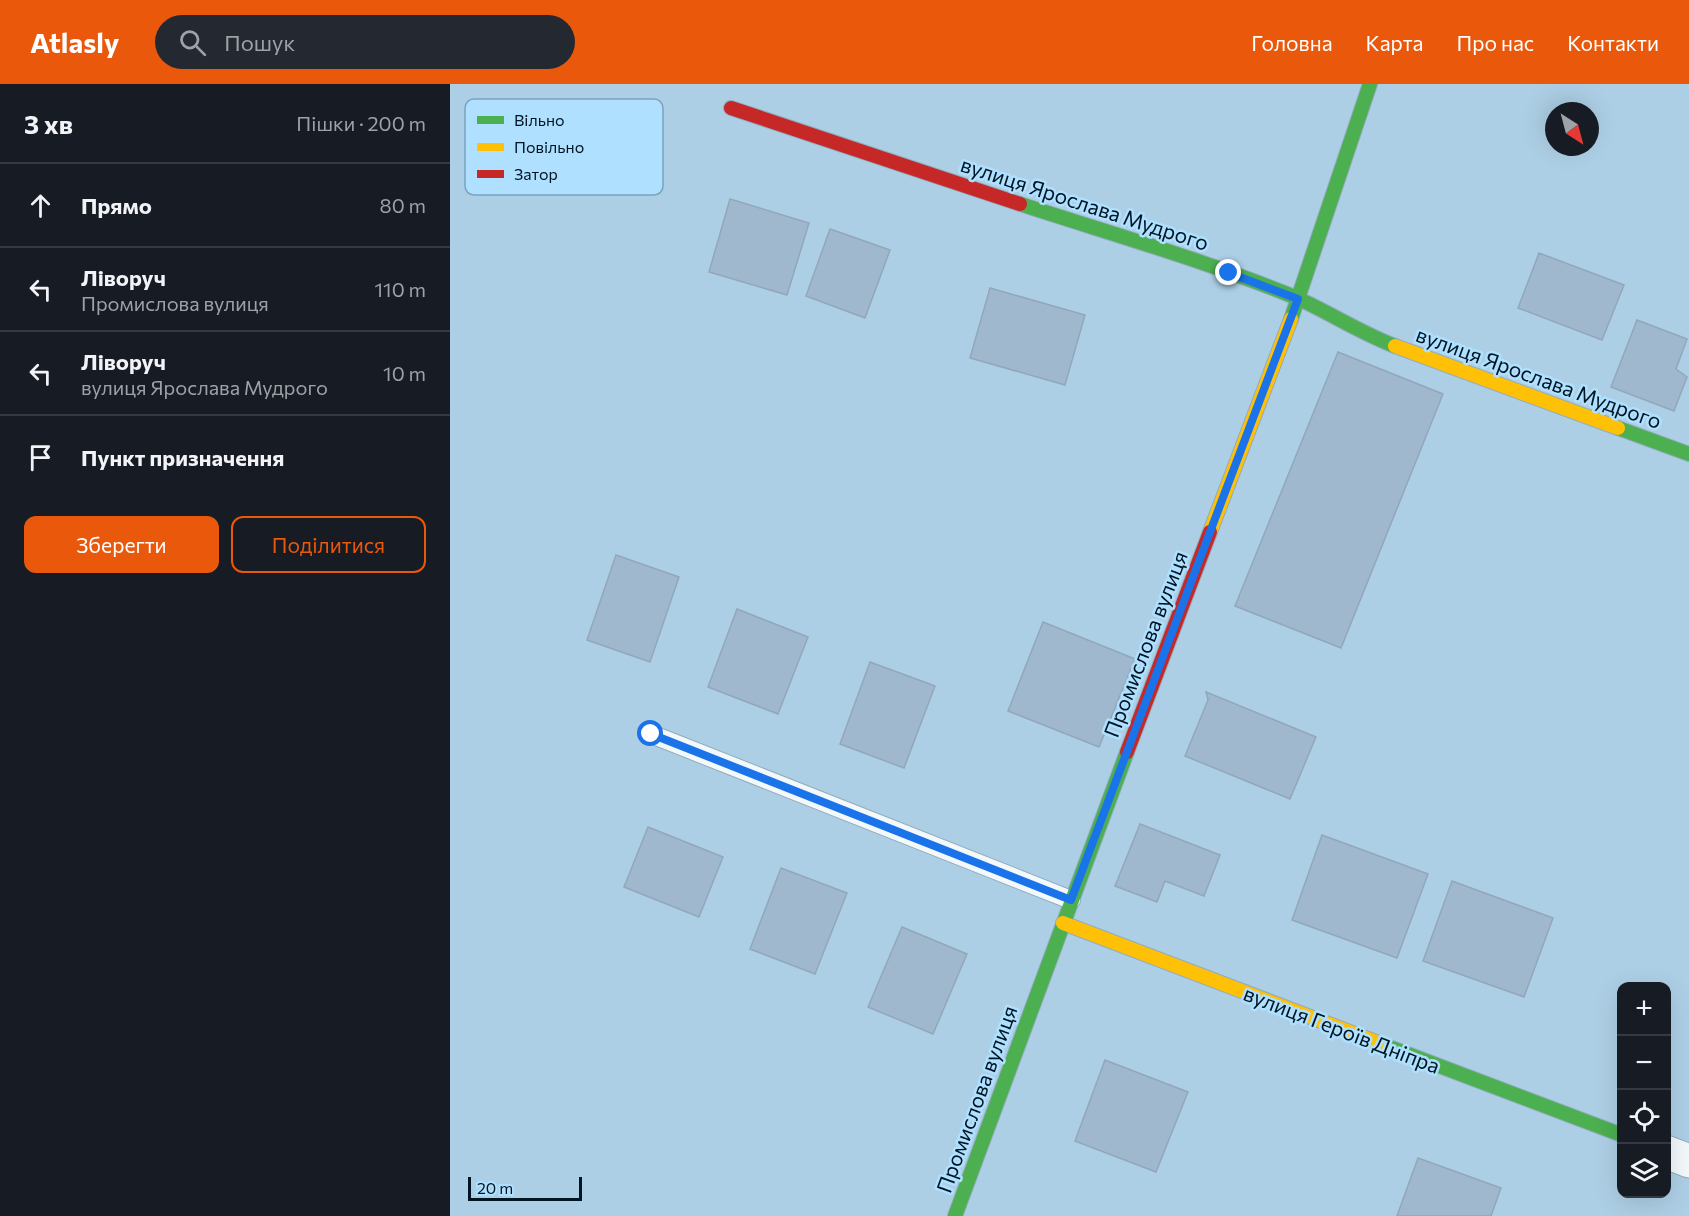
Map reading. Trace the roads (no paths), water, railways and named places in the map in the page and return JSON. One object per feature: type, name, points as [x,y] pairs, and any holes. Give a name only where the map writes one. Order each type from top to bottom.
[{"type":"street","name":"Промислова вулиця","points":[[955,1216],[1071,900],[1298,299],[1370,84]]},
{"type":"street","name":"вулиця Ярослава Мудрого","points":[[731,108],[1229,273],[1298,299],[1369,336],[1689,454]]},
{"type":"street","name":"вулиця Героїв Дніпра","points":[[1063,923],[1617,1133]]},
{"type":"street","points":[[1671,1154],[1689,1161]]},
{"type":"lane","points":[[651,734],[1071,900]]}]
